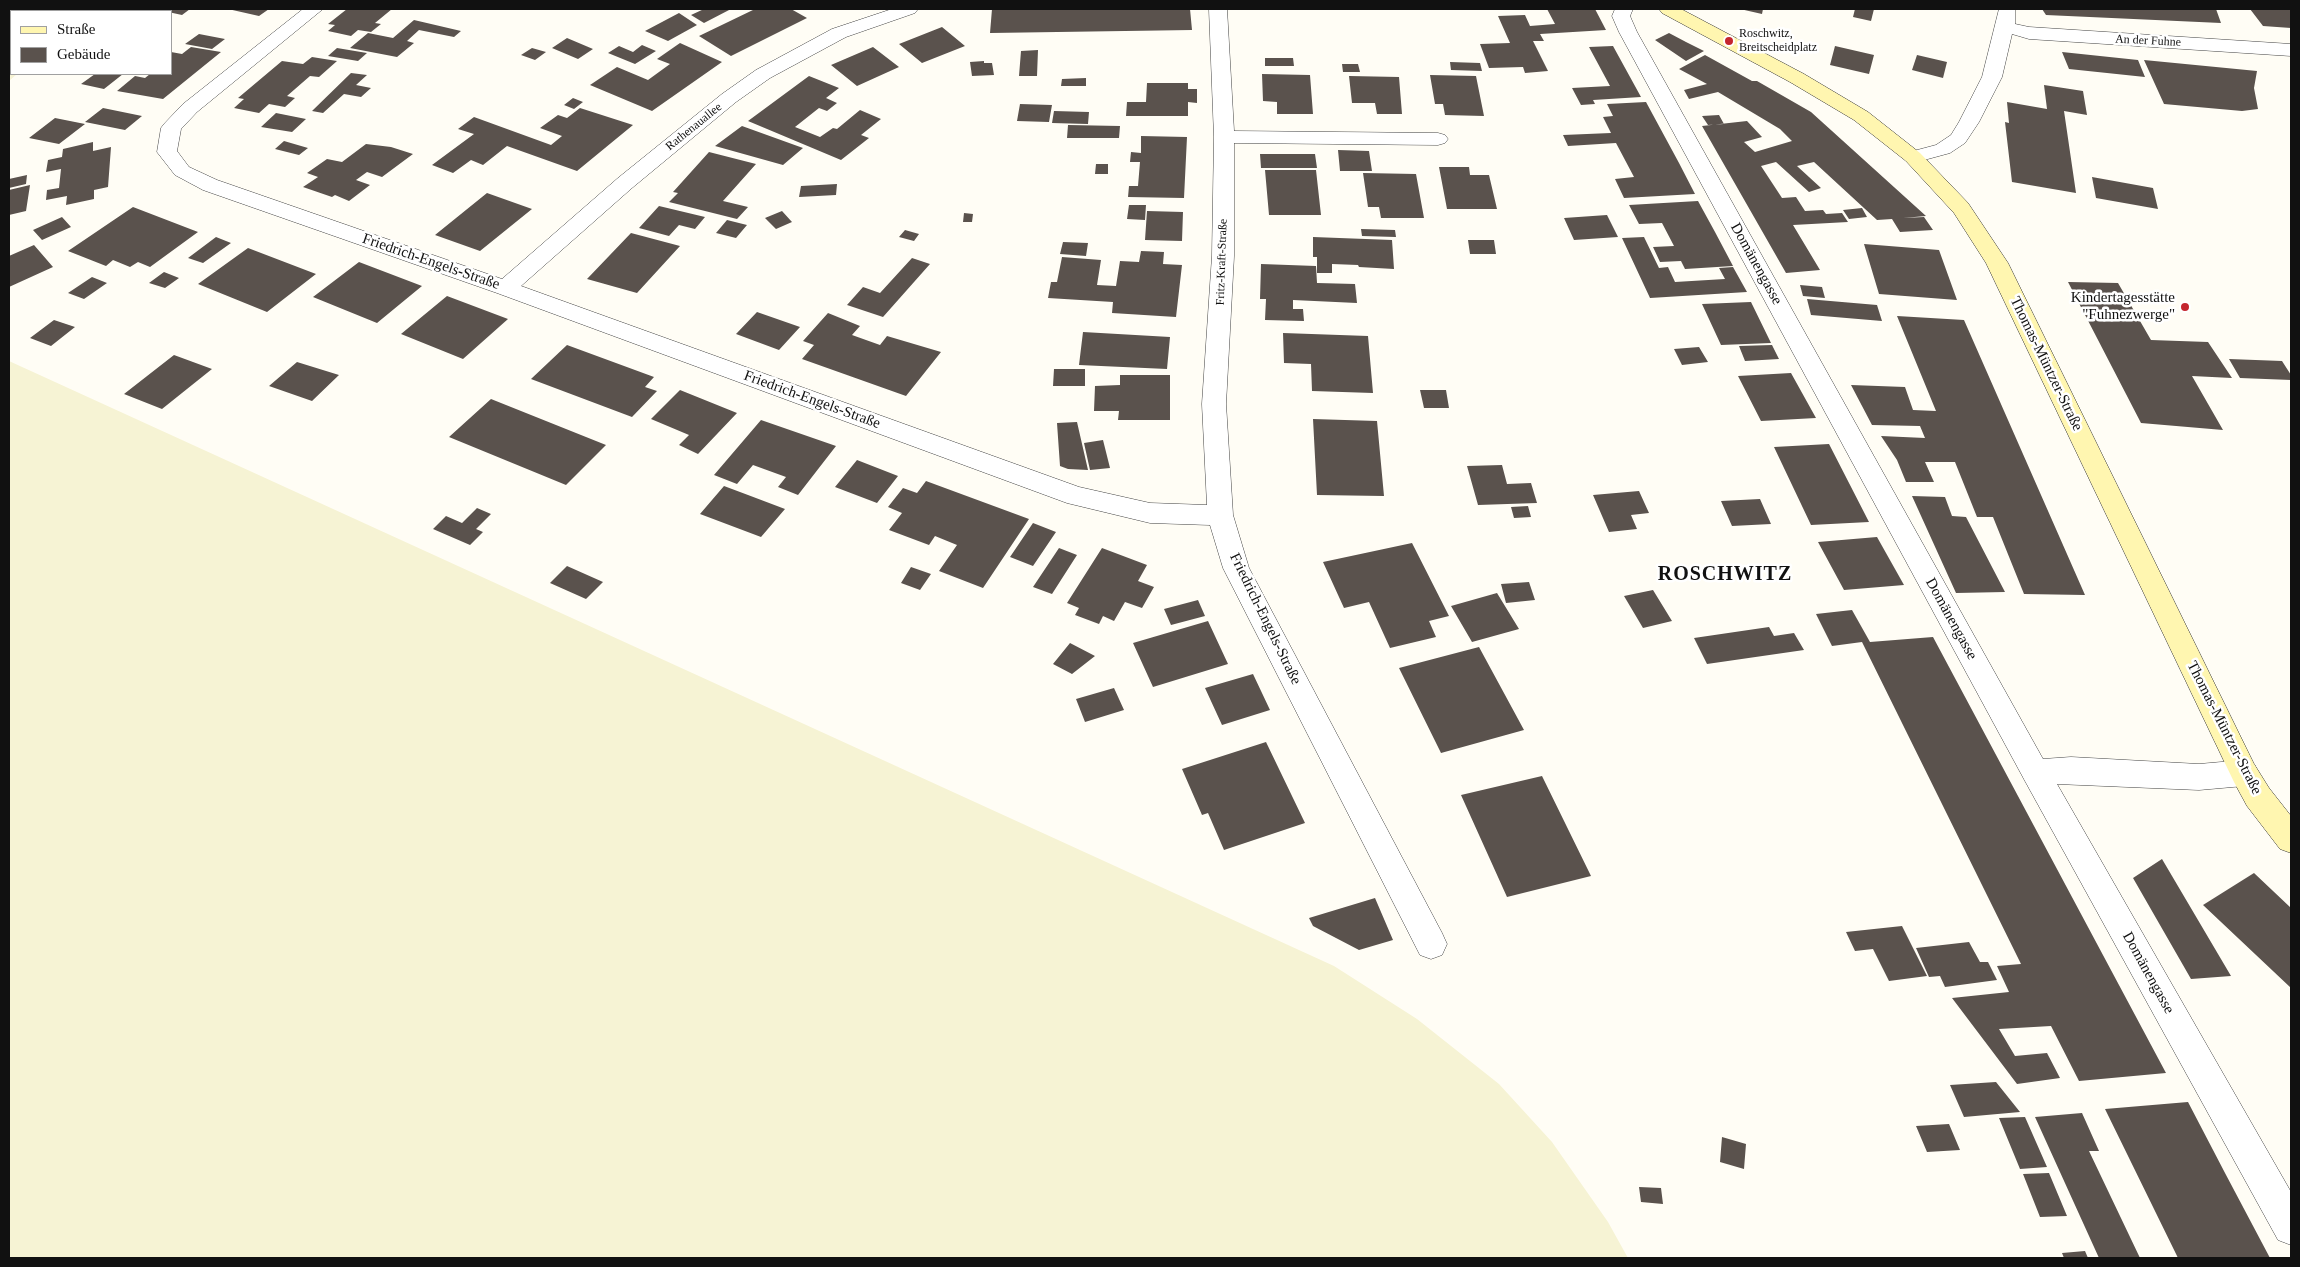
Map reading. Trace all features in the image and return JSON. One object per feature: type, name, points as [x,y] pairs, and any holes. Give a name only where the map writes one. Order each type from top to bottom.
[{"type":"main road","name":"Thomas-Müntzer-Straße","points":[[1668,9],[1830,96],[1892,138],[1961,208],[1997,263],[2244,773],[2258,797],[2291,839]]},
{"type":"street","name":"Friedrich-Engels-Straße","points":[[314,9],[190,108],[171,128],[167,152],[182,171],[210,185],[505,288],[1076,496],[1150,513],[1220,516],[1236,568],[1431,944]]},
{"type":"street","name":"Rathenauallee","points":[[505,288],[632,177],[729,98],[763,74],[839,33],[909,9]]},
{"type":"street","name":"Fritz-Kraft-Straße","points":[[1218,9],[1224,137],[1224,256],[1214,404],[1220,516]]},
{"type":"street","name":"Domänengasse","points":[[1624,9],[1621,16],[1628,32],[2035,772],[2291,1227]]},
{"type":"street","points":[[1912,157],[1943,149],[1958,139],[1969,122],[1992,76],[2006,18]]},
{"type":"street","name":"An der Fuhne","points":[[2006,18],[2029,33],[2291,50]]},
{"type":"street","points":[[1224,137],[1438,140]]},
{"type":"street","points":[[2035,772],[2071,770],[2200,777],[2244,773]]},
{"type":"shaded area","points":[[9,9],[97,9],[10,10],[10,75],[16,75],[9,81]]},
{"type":"shaded area","points":[[9,361],[1334,966],[1417,1019],[1499,1084],[1552,1142],[1608,1222],[1628,1258],[9,1258]]},
{"type":"building","points":[[190,9],[182,15],[172,13],[172,10],[159,10]]},
{"type":"building","points":[[228,9],[269,9],[259,16]]},
{"type":"building","points":[[347,9],[392,9],[375,23],[381,24],[371,32],[358,30],[351,36],[328,31],[335,25],[328,24]]},
{"type":"building","points":[[704,9],[731,9],[704,23],[691,15]]},
{"type":"building","points":[[755,9],[791,9],[807,18],[731,56],[699,36]]},
{"type":"building","points":[[992,9],[1190,9],[1192,30],[990,33]]},
{"type":"building","points":[[1547,9],[1595,9],[1606,30],[1540,34],[1544,41],[1533,41],[1548,71],[1525,73],[1523,67],[1489,68],[1480,44],[1510,43],[1498,16],[1525,15],[1530,26],[1555,24]]},
{"type":"building","points":[[1740,9],[1763,9],[1762,14]]},
{"type":"building","points":[[1855,9],[1874,9],[1871,21],[1853,17]]},
{"type":"building","points":[[2042,9],[2216,9],[2221,23],[2046,15]]},
{"type":"building","points":[[2250,9],[2291,9],[2291,28],[2263,26]]},
{"type":"building","points":[[679,13],[697,25],[668,41],[645,31]]},
{"type":"building","points":[[414,20],[461,31],[454,37],[419,30],[407,41],[414,43],[397,57],[350,48],[368,33],[393,38]]},
{"type":"building","points":[[942,27],[965,46],[922,63],[899,44]]},
{"type":"building","points":[[1669,33],[1704,51],[1686,61],[1655,40]]},
{"type":"building","points":[[199,34],[225,39],[212,49],[185,44]]},
{"type":"building","points":[[567,38],[593,49],[578,59],[552,48]]},
{"type":"building","points":[[680,43],[722,62],[652,111],[590,85],[617,67],[648,80],[670,64],[657,59]]},
{"type":"building","points":[[642,45],[656,51],[635,64],[608,53],[619,46],[633,52]]},
{"type":"building","points":[[1613,46],[1641,97],[1593,100],[1595,104],[1581,105],[1572,88],[1610,86],[1589,47]]},
{"type":"building","points":[[1835,46],[1874,55],[1869,74],[1830,65]]},
{"type":"building","points":[[191,47],[221,52],[163,99],[117,91],[135,76],[145,78],[149,75],[172,75],[172,52],[182,54]]},
{"type":"building","points":[[873,47],[899,67],[857,86],[831,65]]},
{"type":"building","points":[[337,48],[367,53],[358,61],[328,56]]},
{"type":"building","points":[[532,48],[546,52],[535,60],[521,55]]},
{"type":"building","points":[[1038,50],[1037,76],[1019,76],[1021,51]]},
{"type":"building","points":[[2062,52],[2138,60],[2145,77],[2069,69]]},
{"type":"building","points":[[1705,55],[1752,81],[1757,81],[1811,112],[1926,216],[1903,218],[1924,217],[1933,230],[1900,232],[1892,219],[1877,220],[1814,162],[1797,166],[1821,188],[1809,192],[1776,162],[1761,166],[1782,198],[1796,197],[1805,211],[1823,210],[1826,214],[1842,213],[1848,222],[1793,225],[1820,270],[1786,273],[1702,126],[1747,121],[1762,137],[1744,142],[1755,152],[1792,141],[1780,129],[1718,92],[1689,99],[1684,90],[1707,84],[1679,69]]},
{"type":"building","points":[[1917,55],[1947,62],[1943,78],[1912,70]]},
{"type":"building","points":[[312,57],[337,61],[319,77],[310,76],[287,96],[295,98],[285,107],[269,104],[259,113],[234,108],[244,99],[238,98],[282,61],[303,64]]},
{"type":"building","points":[[1265,58],[1293,58],[1294,66],[1265,66]]},
{"type":"building","points":[[2144,60],[2257,71],[2254,88],[2258,109],[2242,111],[2164,104]]},
{"type":"building","points":[[984,61],[984,63],[992,63],[994,75],[972,76],[970,62]]},
{"type":"building","points":[[1450,62],[1480,63],[1482,71],[1451,70]]},
{"type":"building","points":[[1342,64],[1358,64],[1360,72],[1343,72]]},
{"type":"building","points":[[351,73],[367,75],[356,85],[371,88],[361,97],[344,94],[323,113],[312,111]]},
{"type":"building","points":[[1262,74],[1310,75],[1313,114],[1277,114],[1277,102],[1263,101]]},
{"type":"building","points":[[94,75],[122,75],[104,89],[81,84]]},
{"type":"building","points":[[1430,75],[1476,76],[1484,116],[1445,115],[1443,104],[1435,104]]},
{"type":"building","points":[[809,76],[839,88],[826,98],[837,103],[827,111],[819,108],[795,127],[820,137],[833,128],[837,129],[860,110],[881,119],[861,135],[869,138],[841,160],[748,121]]},
{"type":"building","points":[[1349,76],[1399,77],[1402,114],[1377,114],[1375,103],[1352,103]]},
{"type":"building","points":[[1086,78],[1086,86],[1061,86],[1062,79]]},
{"type":"building","points":[[1147,83],[1188,83],[1188,89],[1197,89],[1197,103],[1188,102],[1188,116],[1126,116],[1127,102],[1146,102]]},
{"type":"building","points":[[2044,85],[2083,91],[2087,115],[2064,111],[2076,193],[2012,182],[2005,122],[2009,123],[2007,102],[2047,109]]},
{"type":"building","points":[[573,98],[583,102],[574,109],[564,105]]},
{"type":"building","points":[[1646,102],[1695,194],[1624,198],[1615,179],[1634,177],[1616,143],[1568,146],[1563,135],[1611,133],[1603,117],[1613,116],[1607,104]]},
{"type":"building","points":[[1020,104],[1052,105],[1049,122],[1017,121]]},
{"type":"building","points":[[103,108],[142,116],[125,130],[85,122]]},
{"type":"building","points":[[580,108],[633,125],[577,171],[507,146],[483,165],[471,160],[453,173],[432,165],[474,134],[458,129],[474,117],[551,145],[562,136],[540,128],[558,115],[567,118]]},
{"type":"building","points":[[1054,111],[1089,112],[1088,124],[1052,123]]},
{"type":"building","points":[[276,113],[306,119],[292,132],[261,127]]},
{"type":"building","points":[[1719,115],[1724,124],[1708,125],[1702,116]]},
{"type":"building","points":[[55,118],[85,124],[59,144],[29,138]]},
{"type":"building","points":[[1068,125],[1120,126],[1119,138],[1067,138]]},
{"type":"building","points":[[742,126],[803,148],[783,165],[715,146]]},
{"type":"building","points":[[1141,136],[1187,137],[1184,198],[1128,197],[1129,186],[1138,186],[1140,162],[1130,162],[1131,152],[1141,153]]},
{"type":"building","points":[[284,141],[308,148],[299,155],[275,149]]},
{"type":"building","points":[[93,142],[93,151],[111,147],[108,187],[94,190],[94,199],[66,205],[67,196],[46,200],[47,190],[59,188],[61,169],[46,172],[48,160],[62,157],[63,149]]},
{"type":"building","points":[[366,144],[391,147],[413,154],[382,177],[367,172],[356,180],[370,185],[349,201],[335,195],[332,197],[303,187],[318,177],[307,173],[327,159],[342,162]]},
{"type":"building","points":[[1338,150],[1369,151],[1372,171],[1340,171]]},
{"type":"building","points":[[709,152],[756,164],[723,201],[748,207],[737,219],[669,202],[678,193],[673,192]]},
{"type":"building","points":[[1260,154],[1315,154],[1317,168],[1261,168]]},
{"type":"building","points":[[1096,164],[1108,164],[1108,174],[1095,174]]},
{"type":"building","points":[[1439,167],[1469,167],[1470,175],[1489,175],[1497,209],[1447,209]]},
{"type":"building","points":[[1265,170],[1316,170],[1321,215],[1269,215]]},
{"type":"building","points":[[1363,173],[1416,174],[1424,218],[1381,218],[1379,207],[1368,207]]},
{"type":"building","points":[[27,175],[26,184],[9,188],[9,179]]},
{"type":"building","points":[[2092,177],[2153,188],[2158,209],[2096,198]]},
{"type":"building","points":[[837,184],[836,195],[799,197],[801,186]]},
{"type":"building","points":[[30,185],[26,211],[9,215],[9,190]]},
{"type":"building","points":[[487,193],[532,209],[480,251],[435,235]]},
{"type":"building","points":[[1698,201],[1733,266],[1685,269],[1681,261],[1660,262],[1653,247],[1674,246],[1662,223],[1639,224],[1629,205]]},
{"type":"building","points":[[1129,205],[1146,205],[1145,220],[1127,219]]},
{"type":"building","points":[[659,206],[705,217],[695,229],[679,225],[669,236],[639,228]]},
{"type":"building","points":[[133,207],[198,232],[150,267],[138,262],[130,267],[113,260],[106,266],[68,251]]},
{"type":"building","points":[[1862,208],[1867,217],[1849,219],[1843,210]]},
{"type":"building","points":[[782,211],[792,222],[776,229],[765,218]]},
{"type":"building","points":[[1147,211],[1183,212],[1182,241],[1145,240]]},
{"type":"building","points":[[964,213],[973,214],[972,222],[963,222]]},
{"type":"building","points":[[1607,215],[1618,237],[1574,240],[1564,218]]},
{"type":"building","points":[[62,217],[71,227],[42,240],[33,230]]},
{"type":"building","points":[[727,220],[747,225],[736,238],[716,233]]},
{"type":"building","points":[[1361,229],[1395,230],[1396,237],[1362,236]]},
{"type":"building","points":[[905,230],[919,234],[914,241],[899,237]]},
{"type":"building","points":[[631,233],[680,246],[637,293],[587,279]]},
{"type":"building","points":[[216,237],[231,243],[203,263],[188,258]]},
{"type":"building","points":[[1313,237],[1392,240],[1394,269],[1332,264],[1332,273],[1317,273],[1317,257],[1313,257]]},
{"type":"building","points":[[1644,237],[1659,268],[1668,267],[1675,282],[1725,279],[1719,268],[1733,267],[1747,292],[1650,298],[1622,238]]},
{"type":"building","points":[[1468,240],[1494,240],[1496,254],[1470,254]]},
{"type":"building","points":[[1063,242],[1088,243],[1086,256],[1060,254]]},
{"type":"building","points":[[1864,244],[1939,250],[1957,300],[1879,294]]},
{"type":"building","points":[[34,245],[53,267],[9,287],[9,256]]},
{"type":"building","points":[[248,248],[316,274],[267,312],[198,284]]},
{"type":"building","points":[[1141,251],[1164,252],[1163,264],[1182,265],[1176,317],[1112,313],[1113,302],[1048,298],[1051,282],[1057,282],[1062,257],[1101,260],[1097,285],[1116,286],[1120,261],[1139,262]]},
{"type":"building","points":[[912,258],[930,264],[883,317],[847,305],[863,287],[880,293]]},
{"type":"building","points":[[359,262],[422,286],[377,323],[313,297]]},
{"type":"building","points":[[1261,264],[1316,266],[1317,283],[1355,284],[1357,303],[1293,300],[1293,309],[1303,309],[1304,321],[1265,320],[1266,299],[1260,299]]},
{"type":"building","points":[[164,272],[179,278],[165,288],[149,283]]},
{"type":"building","points":[[92,277],[107,283],[84,299],[68,293]]},
{"type":"building","points":[[2068,282],[2118,283],[2151,340],[2208,342],[2232,378],[2192,376],[2223,430],[2141,423]]},
{"type":"building","points":[[1800,285],[1822,287],[1825,298],[1803,296]]},
{"type":"building","points":[[447,296],[508,319],[463,359],[401,334]]},
{"type":"building","points":[[1807,299],[1877,305],[1882,321],[1811,315]]},
{"type":"building","points":[[1751,302],[1771,343],[1721,345],[1702,304]]},
{"type":"building","points":[[757,312],[800,327],[779,350],[736,334]]},
{"type":"building","points":[[828,313],[860,326],[852,335],[880,345],[887,336],[941,352],[906,396],[802,359],[814,345],[803,341]]},
{"type":"building","points":[[1897,316],[1964,320],[2085,595],[2024,594],[1993,517],[1977,517],[1955,462],[1925,462],[1934,482],[1906,482],[1897,460],[1881,436],[1925,438],[1920,426],[1872,425],[1851,385],[1905,387],[1913,410],[1936,411]]},
{"type":"building","points":[[54,320],[75,327],[51,346],[30,338]]},
{"type":"building","points":[[1083,332],[1170,337],[1167,369],[1079,365]]},
{"type":"building","points":[[1283,333],[1368,336],[1373,393],[1312,391],[1311,364],[1284,363]]},
{"type":"building","points":[[567,345],[654,377],[645,387],[657,391],[632,417],[531,379]]},
{"type":"building","points":[[1772,345],[1779,359],[1745,361],[1739,346]]},
{"type":"building","points":[[1699,347],[1708,362],[1682,365],[1674,349]]},
{"type":"building","points":[[174,355],[212,369],[162,409],[124,394]]},
{"type":"building","points":[[2229,359],[2282,361],[2291,375],[2291,380],[2240,378]]},
{"type":"building","points":[[297,362],[339,375],[312,401],[269,386]]},
{"type":"building","points":[[1054,369],[1085,369],[1085,386],[1053,386]]},
{"type":"building","points":[[1791,373],[1816,418],[1761,421],[1738,376]]},
{"type":"building","points":[[1120,375],[1170,375],[1170,420],[1118,420],[1119,411],[1094,411],[1095,386],[1120,385]]},
{"type":"building","points":[[680,390],[737,413],[698,454],[679,445],[689,435],[651,419]]},
{"type":"building","points":[[1420,390],[1446,390],[1449,408],[1424,408]]},
{"type":"building","points":[[491,399],[606,445],[566,485],[449,437]]},
{"type":"building","points":[[1313,419],[1377,421],[1384,496],[1317,495]]},
{"type":"building","points":[[761,420],[836,446],[798,495],[778,487],[786,477],[753,465],[737,484],[714,475]]},
{"type":"building","points":[[1077,422],[1088,470],[1068,469],[1060,466],[1057,423]]},
{"type":"building","points":[[1103,440],[1110,468],[1090,470],[1084,443]]},
{"type":"building","points":[[1829,444],[1869,522],[1811,525],[1774,447]]},
{"type":"building","points":[[857,460],[898,476],[877,503],[835,487]]},
{"type":"building","points":[[1502,465],[1507,484],[1531,483],[1537,503],[1478,505],[1467,466]]},
{"type":"building","points":[[926,481],[1029,519],[983,588],[939,571],[957,545],[935,536],[929,545],[889,530],[902,513],[888,507],[903,488],[917,493]]},
{"type":"building","points":[[724,486],[785,509],[761,537],[700,514]]},
{"type":"building","points":[[1639,491],[1649,513],[1631,515],[1637,529],[1609,532],[1593,495]]},
{"type":"building","points":[[1912,496],[1945,497],[1952,516],[1966,517],[2005,592],[1956,593]]},
{"type":"building","points":[[1760,499],[1771,524],[1732,526],[1721,501]]},
{"type":"building","points":[[1528,506],[1531,517],[1514,518],[1511,507]]},
{"type":"building","points":[[477,508],[491,514],[476,529],[483,532],[470,545],[433,529],[446,516],[462,523]]},
{"type":"building","points":[[1033,523],[1056,532],[1033,566],[1010,557]]},
{"type":"building","points":[[1877,537],[1904,585],[1844,590],[1818,542]]},
{"type":"building","points":[[1412,543],[1449,616],[1429,621],[1436,637],[1390,648],[1369,602],[1344,608],[1323,562]]},
{"type":"building","points":[[1059,548],[1077,555],[1052,594],[1033,587]]},
{"type":"building","points":[[1102,548],[1147,565],[1138,581],[1154,587],[1142,608],[1125,602],[1114,621],[1103,616],[1099,624],[1075,615],[1079,608],[1067,603]]},
{"type":"building","points":[[567,566],[603,582],[586,599],[550,583]]},
{"type":"building","points":[[911,567],[931,574],[920,590],[901,583]]},
{"type":"building","points":[[1529,582],[1535,600],[1506,603],[1501,584]]},
{"type":"building","points":[[1653,590],[1672,621],[1643,628],[1624,596]]},
{"type":"building","points":[[1497,593],[1519,629],[1472,642],[1451,606]]},
{"type":"building","points":[[1198,600],[1205,616],[1171,625],[1164,609]]},
{"type":"building","points":[[1852,610],[1870,642],[1933,637],[2166,1073],[2079,1081],[2051,1026],[1999,1029],[2015,1056],[2047,1053],[2060,1078],[2017,1084],[1952,998],[2009,992],[1997,966],[2021,964],[1862,642],[1832,646],[1816,614]]},
{"type":"building","points":[[1208,621],[1228,664],[1153,687],[1133,643]]},
{"type":"building","points":[[1769,627],[1774,636],[1794,633],[1804,650],[1707,664],[1694,638]]},
{"type":"building","points":[[1070,643],[1095,656],[1072,674],[1053,664]]},
{"type":"building","points":[[1479,647],[1524,730],[1441,753],[1399,668]]},
{"type":"building","points":[[1253,674],[1270,710],[1222,725],[1205,688]]},
{"type":"building","points":[[1114,688],[1124,710],[1085,722],[1076,699]]},
{"type":"building","points":[[1266,742],[1305,823],[1224,850],[1208,813],[1202,815],[1182,769]]},
{"type":"building","points":[[1542,776],[1591,876],[1507,897],[1461,795]]},
{"type":"building","points":[[2162,859],[2231,976],[2191,979],[2133,878]]},
{"type":"building","points":[[2254,873],[2291,908],[2291,988],[2203,905]]},
{"type":"building","points":[[1375,898],[1393,940],[1359,950],[1313,926],[1309,918]]},
{"type":"building","points":[[1902,926],[1927,976],[1889,981],[1873,949],[1855,951],[1846,932]]},
{"type":"building","points":[[1969,942],[1980,962],[1988,962],[1997,980],[1945,987],[1940,976],[1929,977],[1916,948]]},
{"type":"building","points":[[1996,1082],[2020,1112],[1964,1117],[1950,1085]]},
{"type":"building","points":[[2188,1102],[2270,1258],[2178,1258],[2105,1109]]},
{"type":"building","points":[[2082,1113],[2099,1151],[2089,1151],[2140,1258],[2099,1258],[2035,1117]]},
{"type":"building","points":[[2025,1117],[2047,1167],[2020,1169],[1999,1118]]},
{"type":"building","points":[[1949,1124],[1960,1150],[1927,1152],[1916,1126]]},
{"type":"building","points":[[1722,1137],[1746,1144],[1744,1169],[1720,1162]]},
{"type":"building","points":[[2049,1173],[2067,1216],[2040,1217],[2023,1174]]},
{"type":"building","points":[[1639,1187],[1661,1188],[1663,1204],[1641,1202]]},
{"type":"building","points":[[2085,1251],[2088,1258],[2064,1258],[2062,1253]]},
{"type":"place","name":"Roschwitz, Breitscheidplatz","points":[[1729,41]]},
{"type":"place","name":"Kindertagesstätte \"Fuhnezwerge\"","points":[[2185,307]]},
{"type":"district","name":"ROSCHWITZ","points":[[1725,575]]}]
